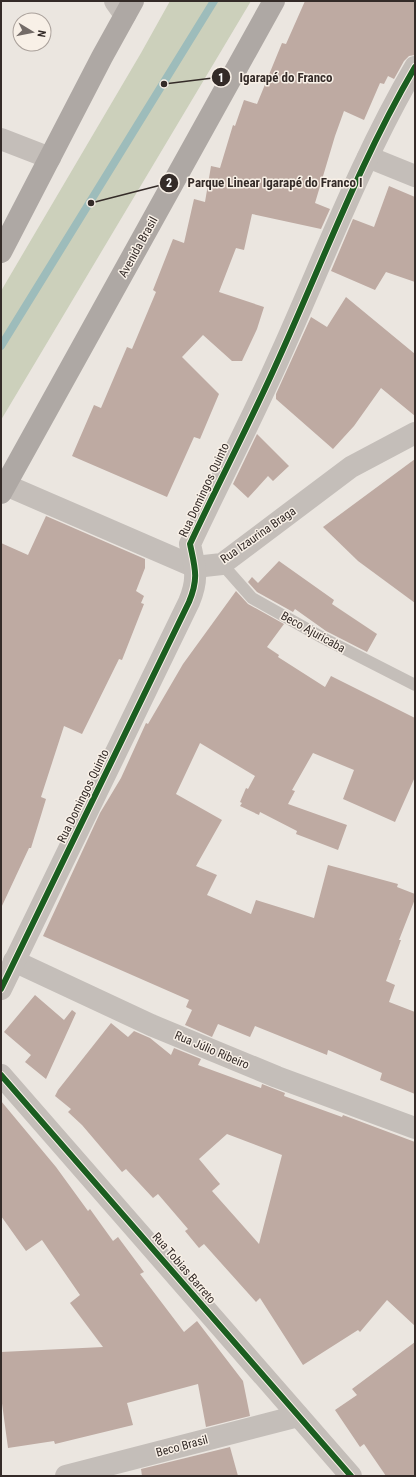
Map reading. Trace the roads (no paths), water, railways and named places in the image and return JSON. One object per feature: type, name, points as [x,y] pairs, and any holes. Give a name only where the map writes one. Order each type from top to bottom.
[{"type":"highway","name":"Avenida Brasil","points":[[3,487],[274,1]]},
{"type":"highway","points":[[1,252],[102,57],[125,6]]},
{"type":"street","name":"Rua Domingos Quinto","points":[[1,989],[189,602],[196,585],[195,567],[190,544],[279,360],[368,157],[392,108],[415,67]]},
{"type":"street","points":[[1,139],[50,158]]},
{"type":"street","points":[[368,157],[415,176]]},
{"type":"street","name":"Rua Izaurina Braga","points":[[3,487],[195,567],[222,564],[351,467],[415,433]]},
{"type":"street","name":"Rua Júlio Ribeiro","points":[[14,962],[150,1025],[263,1071],[415,1128]]},
{"type":"street","name":"Rua Tobias Barreto","points":[[1,1075],[351,1476]]},
{"type":"street","name":"Beco Brasil","points":[[66,1476],[298,1416]]},
{"type":"lane","name":"Beco Ajuricaba","points":[[222,564],[252,598],[323,638],[415,685]]},
{"type":"waterway","points":[[1,346],[214,1]]},
{"type":"place","name":"Igarapé do Franco","points":[[164,84]]},
{"type":"place","name":"Parque Linear Igarapé do Franco I","points":[[91,203]]}]
